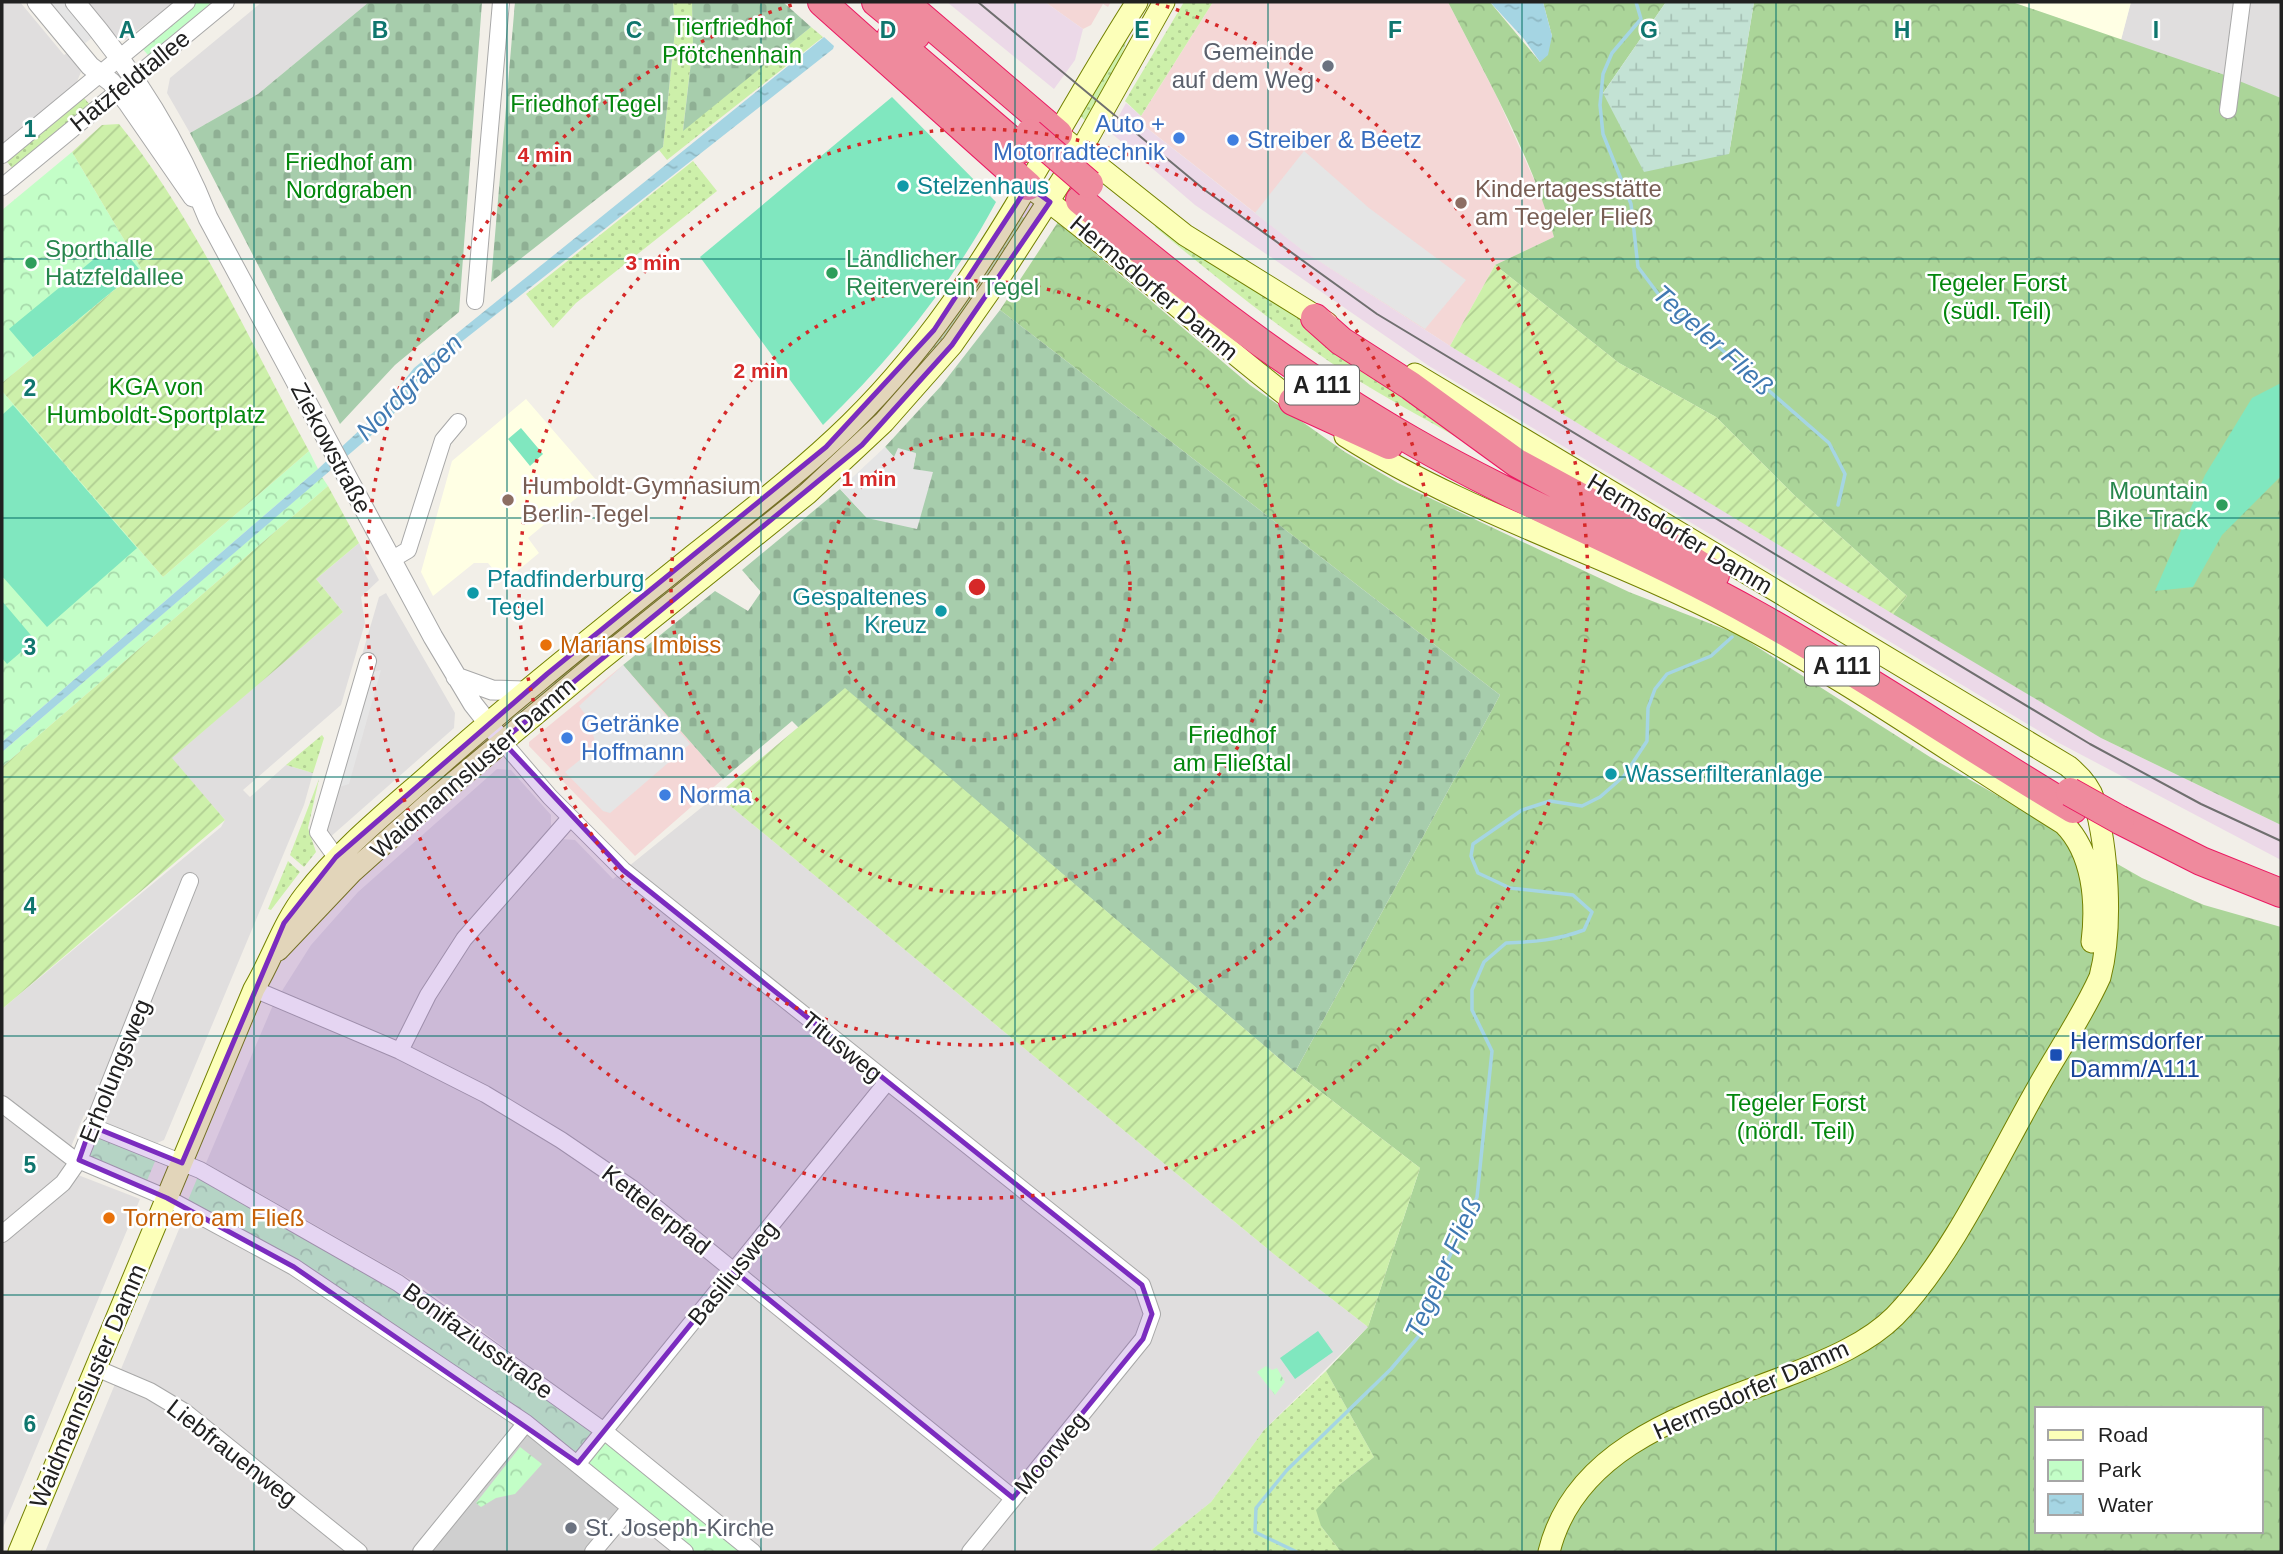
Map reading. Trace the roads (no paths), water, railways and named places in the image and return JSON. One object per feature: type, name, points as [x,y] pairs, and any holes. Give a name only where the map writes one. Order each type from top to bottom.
[{"type":"highway","points":[[822,2],[1039,194]]},
{"type":"highway","name":"A 111","points":[[848,2],[1025,141]]},
{"type":"highway","name":"A 111","points":[[876,2],[1025,141],[1214,309],[1336,396],[1413,442],[1756,615],[2210,880],[2281,908]]},
{"type":"highway","points":[[904,2],[1058,134]]},
{"type":"highway","name":"A 111","points":[[1084,192],[1236,306],[1350,386],[1489,463],[1717,577],[1823,638],[2071,801]]},
{"type":"highway","points":[[1315,317],[1341,341],[1411,386],[1517,463],[1665,543],[1717,577]]},
{"type":"highway","points":[[1293,401],[1527,512],[1590,531]]},
{"type":"highway","name":"A 111","points":[[2121,829],[2281,893]]},
{"type":"main road","name":"Waidmannsluster Damm","points":[[276,951],[351,873],[502,741],[807,494],[862,444],[952,345],[1039,194],[1058,134],[1137,2]]},
{"type":"main road","name":"Waidmannsluster Damm","points":[[19,1552],[254,989],[276,951],[285,923],[336,857],[526,691],[796,473],[853,421],[908,362],[985,259],[1039,194],[1080,152],[1163,2]]},
{"type":"main road","name":"Hermsdorfer Damm","points":[[1058,134],[1185,235],[1315,317],[2068,766],[2081,777],[2094,799],[2107,915],[2104,962],[2092,993],[1945,1249],[1917,1291],[1894,1317],[1841,1353],[1668,1424],[1628,1445],[1594,1474],[1576,1496],[1549,1552]]},
{"type":"main road","name":"Hermsdorfer Damm","points":[[1039,194],[1293,401],[1375,455],[1429,485],[1675,592],[1767,639],[2064,824],[2078,838],[2090,880],[2093,932],[2080,996],[2081,1009]]},
{"type":"main road","name":"Waidmannsluster Damm","points":[[336,857],[351,873]]},
{"type":"street","name":"Ziekowstraße","points":[[37,2],[99,75],[118,90],[208,218]]},
{"type":"street","name":"Ziekowstraße","points":[[75,2],[122,58],[187,164],[208,218],[391,560],[456,677],[502,741]]},
{"type":"street","name":"Hatzfeldtallee","points":[[2,155],[187,2]]},
{"type":"street","name":"Hatzfeldtallee","points":[[2,187],[226,2]]},
{"type":"street","points":[[475,301],[500,2]]},
{"type":"street","points":[[2228,110],[2242,2]]},
{"type":"street","points":[[391,560],[408,550],[443,440],[458,422]]},
{"type":"street","name":"Waidmannsluster Damm","points":[[336,857],[318,832],[368,662]]},
{"type":"street","points":[[456,677],[492,690],[526,691]]},
{"type":"street","name":"Titusweg","points":[[502,741],[570,818],[623,870],[1142,1285],[1152,1314],[1143,1339],[1133,1353]]},
{"type":"street","points":[[400,1051],[428,995],[464,939],[570,818]]},
{"type":"street","name":"Erholungsweg","points":[[2,1234],[62,1183],[79,1160],[190,881]]},
{"type":"street","name":"Kettelerpfad","points":[[254,989],[400,1051],[485,1094],[561,1140],[633,1189],[1013,1498]]},
{"type":"street","name":"Basiliusweg","points":[[578,1463],[887,1082]]},
{"type":"street","name":"Bonifaziusstraße","points":[[2,1104],[60,1151],[167,1198],[294,1267],[526,1423],[685,1552]]},
{"type":"street","name":"Bonifaziusstraße","points":[[91,1126],[182,1163],[294,1222],[398,1283],[604,1431],[753,1552]]},
{"type":"street","name":"Moorweg","points":[[970,1552],[1133,1353]]},
{"type":"street","name":"Liebfrauenweg","points":[[96,1368],[150,1391],[185,1412],[359,1552]]},
{"type":"street","points":[[421,1552],[526,1423]]},
{"type":"street","points":[[593,1552],[630,1508]]},
{"type":"water","points":[[1490,2],[1543,2],[1552,36],[1548,55],[1540,62],[1524,39]]},
{"type":"water","name":"Nordgraben","points":[[824,37],[834,46],[833,49],[446,354],[425,374],[388,421],[2,752],[2,742],[318,469],[380,411],[414,368]]},
{"type":"waterway","name":"Tegeler Fließ","points":[[1636,2],[1641,19],[1612,53],[1603,74],[1600,105],[1603,134],[1631,204],[1638,267],[1659,295],[1829,443],[1845,474],[1838,505]]},
{"type":"waterway","name":"Tegeler Fließ","points":[[1297,1552],[1255,1532],[1256,1508],[1287,1470],[1391,1369],[1418,1337],[1434,1290],[1477,1197],[1492,1051],[1472,1010],[1472,990],[1484,962],[1506,943],[1546,940],[1584,930],[1592,912],[1573,895],[1510,888],[1478,873],[1471,856],[1473,844],[1522,810],[1550,801],[1582,806],[1600,797],[1624,776],[1647,741],[1648,708],[1655,689],[1667,674],[1711,656],[1732,637]]},
{"type":"tram line","points":[[978,2],[1206,191],[1377,314],[2090,744],[2201,804],[2281,841]]},
{"type":"place","name":"Gemeinde auf dem Weg","points":[[1328,66]]},
{"type":"place","name":"Auto + Motorradtechnik","points":[[1179,138]]},
{"type":"place","name":"Streiber & Beetz","points":[[1233,140]]},
{"type":"place","name":"Stelzenhaus","points":[[903,186]]},
{"type":"place","name":"Kindertagesstätte am Tegeler Fließ","points":[[1461,203]]},
{"type":"place","name":"Sporthalle Hatzfeldallee","points":[[31,263]]},
{"type":"place","name":"Ländlicher Reiterverein Tegel","points":[[832,273]]},
{"type":"place","name":"Humboldt-Gymnasium Berlin-Tegel","points":[[508,500]]},
{"type":"place","name":"Mountain Bike Track","points":[[2222,505]]},
{"type":"place","name":"Pfadfinderburg Tegel","points":[[473,593]]},
{"type":"place","name":"Gespaltenes Kreuz","points":[[941,611]]},
{"type":"place","name":"Marians Imbiss","points":[[546,645]]},
{"type":"place","name":"Getränke Hoffmann","points":[[567,738]]},
{"type":"place","name":"Wasserfilteranlage","points":[[1611,774]]},
{"type":"place","name":"Norma","points":[[665,795]]},
{"type":"place","name":"Hermsdorfer Damm/A111","points":[[2056,1055]]},
{"type":"place","name":"Tornero am Fließ","points":[[109,1218]]},
{"type":"place","name":"St. Joseph-Kirche","points":[[571,1528]]},
{"type":"park label","name":"Tierfriedhof Pfötchenhain","points":[[732,41]]},
{"type":"park label","name":"Friedhof Tegel","points":[[586,104]]},
{"type":"park label","name":"Friedhof am Nordgraben","points":[[349,176]]},
{"type":"park label","name":"Tegeler Forst (südl. Teil)","points":[[1997,297]]},
{"type":"park label","name":"KGA von Humboldt-Sportplatz","points":[[156,401]]},
{"type":"park label","name":"Friedhof am Fließtal","points":[[1232,749]]},
{"type":"park label","name":"Tegeler Forst (nördl. Teil)","points":[[1796,1117]]}]
